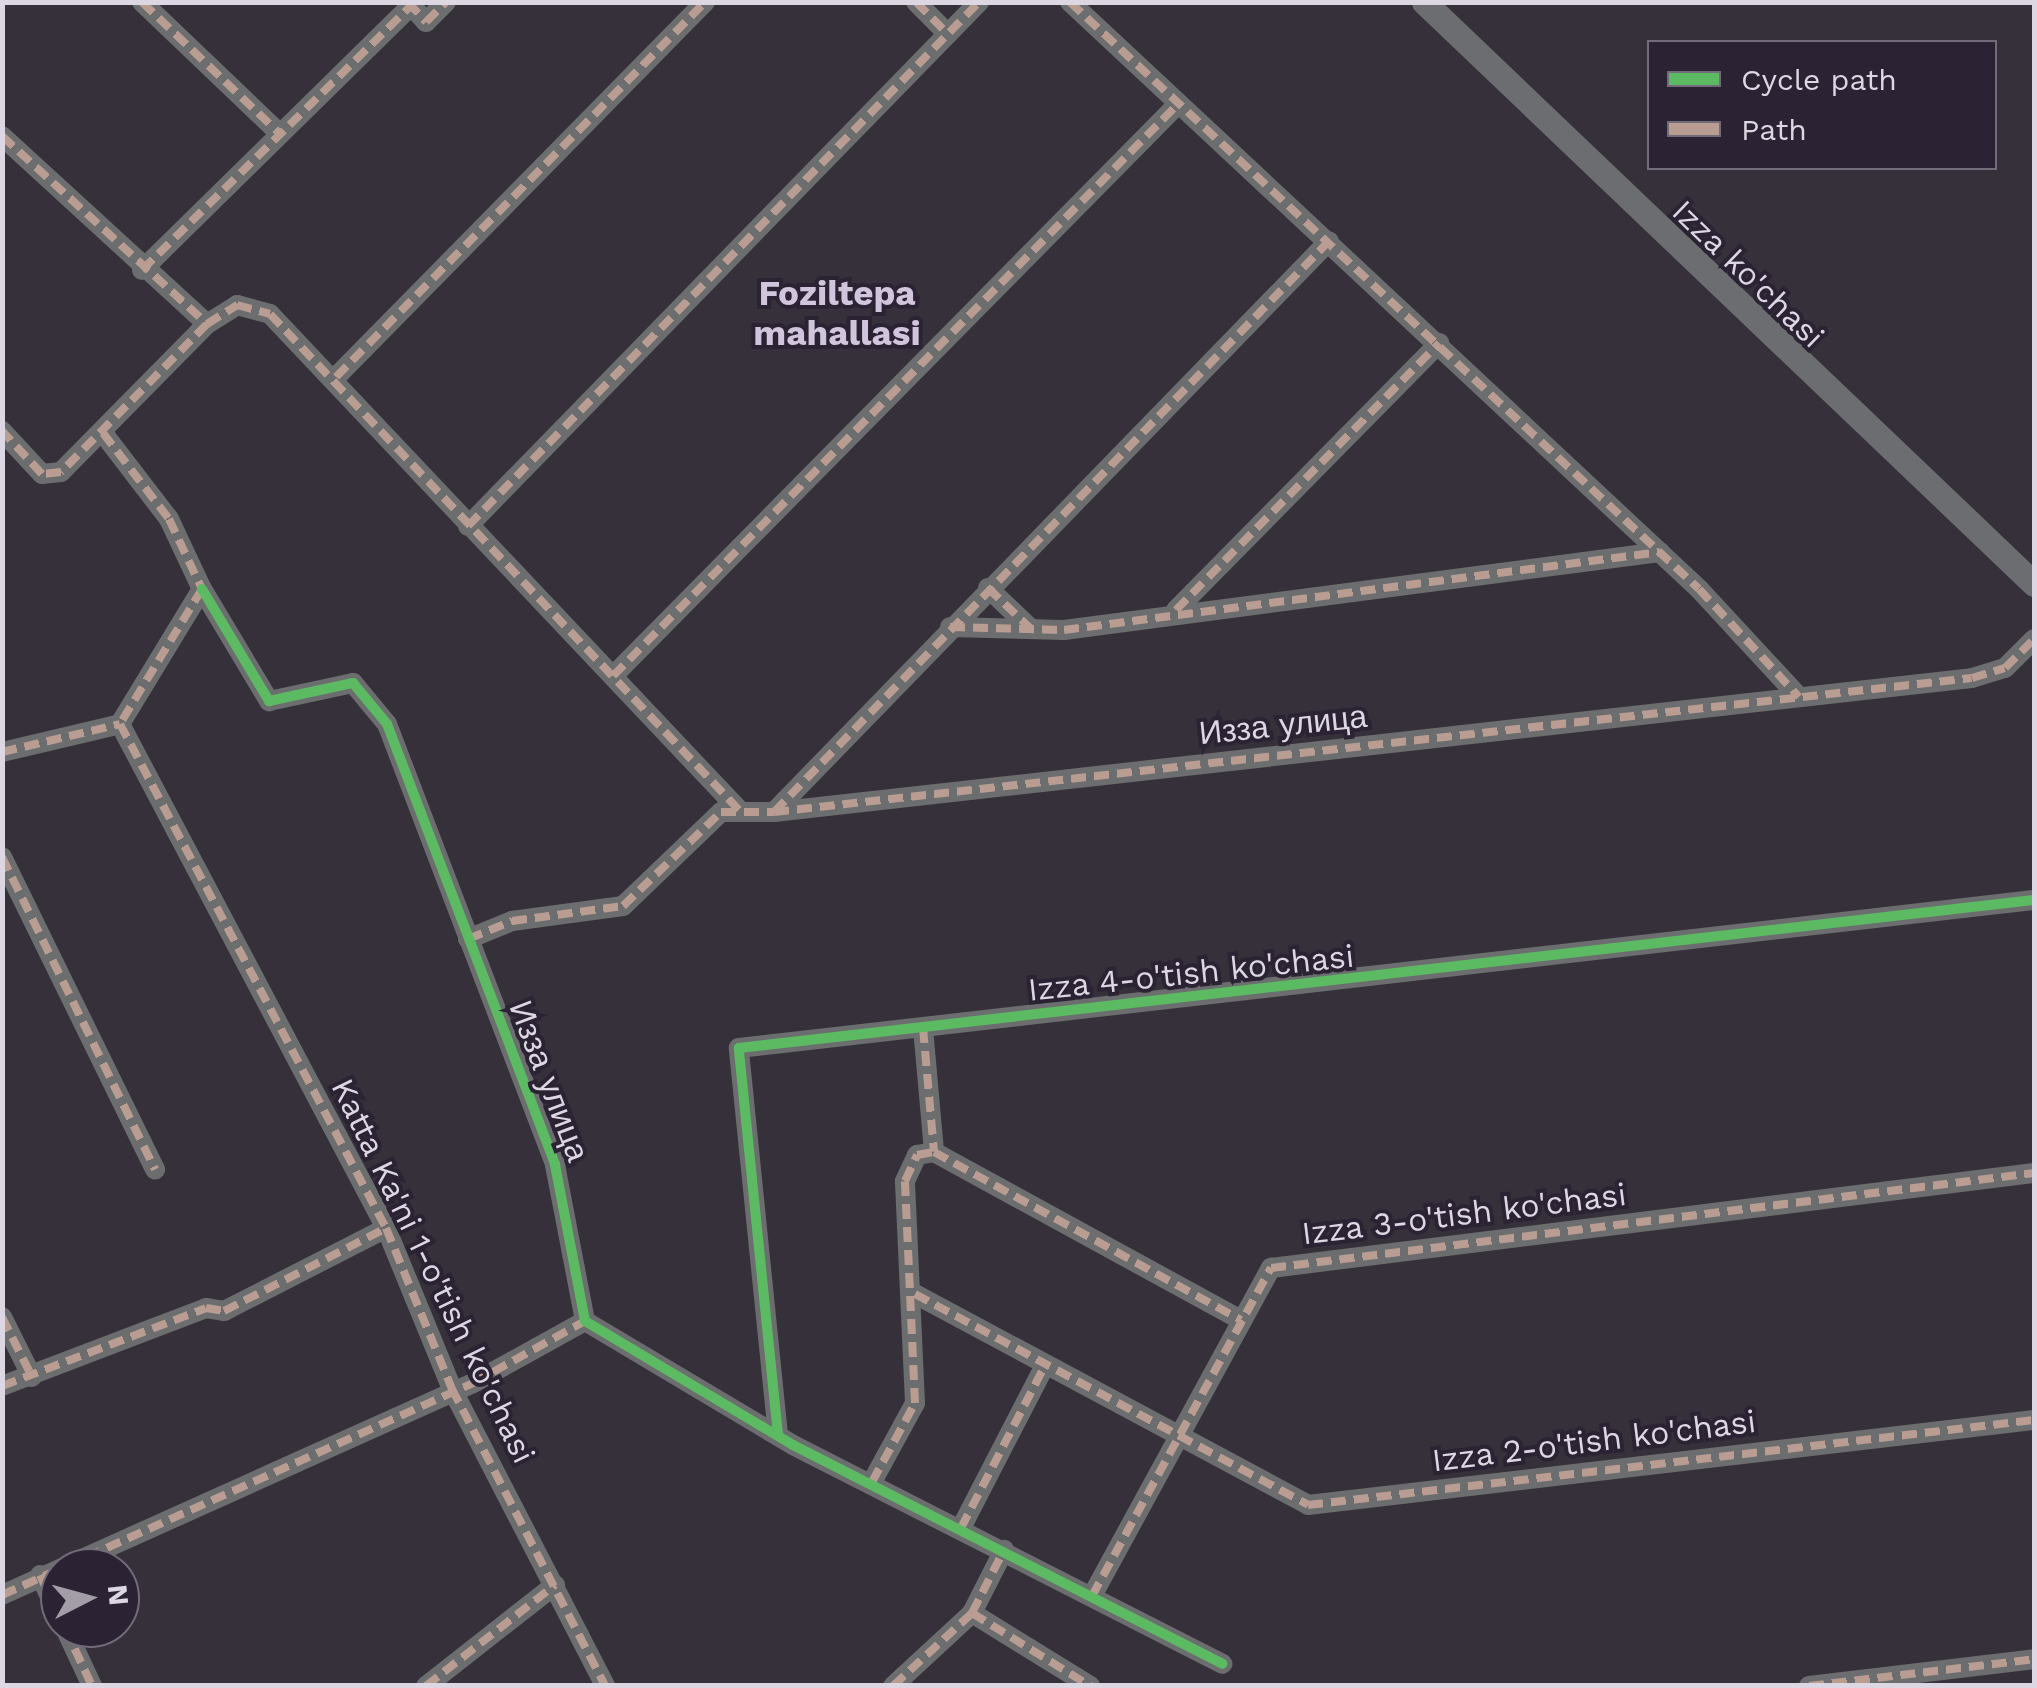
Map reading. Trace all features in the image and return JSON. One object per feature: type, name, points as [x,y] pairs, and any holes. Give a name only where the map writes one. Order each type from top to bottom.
[{"type":"main road","name":"Izza ko'chasi","points":[[1424,2],[2034,584]]},
{"type":"street","points":[[142,2],[280,134]]},
{"type":"street","points":[[142,270],[409,4],[426,22],[446,2]]},
{"type":"street","points":[[336,377],[705,2]]},
{"type":"street","points":[[916,2],[948,34]]},
{"type":"street","points":[[468,526],[980,2]]},
{"type":"street","points":[[1070,2],[1660,552],[1799,697]]},
{"type":"street","points":[[613,676],[1178,104]]},
{"type":"street","points":[[2,136],[142,270],[207,324]]},
{"type":"street","points":[[774,812],[1329,241]]},
{"type":"street","points":[[2,431],[50,476],[103,432],[207,324],[253,304],[336,377],[468,526],[742,812]]},
{"type":"street","points":[[1176,610],[1439,343]]},
{"type":"street","points":[[2,752],[120,724],[202,589],[170,519],[103,432]]},
{"type":"street","points":[[950,627],[1031,630],[1660,552]]},
{"type":"street","points":[[988,588],[1031,630]]},
{"type":"street","name":"Изза улица","points":[[202,589],[270,701],[354,683],[387,724],[556,1165],[584,1321]]},
{"type":"street","name":"Изза улица","points":[[742,812],[774,812],[1972,678],[2005,668],[2034,639]]},
{"type":"street","name":"Katta Ka'ni 1-o'tish ko'chasi","points":[[120,724],[386,1228],[452,1389],[605,1686]]},
{"type":"street","points":[[468,938],[512,921],[623,906],[722,812],[742,812]]},
{"type":"street","points":[[2,857],[155,1170]]},
{"type":"street","name":"Izza 4-o'tish ko'chasi","points":[[778,1435],[739,1048],[2034,900]]},
{"type":"street","points":[[923,1028],[934,1152]]},
{"type":"street","points":[[872,1482],[915,1403],[915,1294],[904,1181],[917,1155],[934,1152],[1241,1320]]},
{"type":"street","name":"Izza 3-o'tish ko'chasi","points":[[1092,1596],[1272,1268],[2034,1173]]},
{"type":"street","points":[[2,1386],[206,1308],[224,1310],[386,1228]]},
{"type":"street","name":"Izza 2-o'tish ko'chasi","points":[[915,1294],[1175,1440],[1308,1505],[2034,1420]]},
{"type":"street","points":[[2,1317],[32,1377]]},
{"type":"street","points":[[100,1548],[452,1389],[584,1321],[778,1435],[1222,1664]]},
{"type":"street","points":[[962,1528],[1046,1365]]},
{"type":"street","points":[[893,1686],[972,1613],[1004,1550]]},
{"type":"street","points":[[2,1595],[40,1575]]},
{"type":"street","points":[[426,1686],[555,1585]]},
{"type":"street","points":[[972,1613],[1090,1686]]},
{"type":"street","points":[[74,1648],[92,1686]]},
{"type":"street","points":[[1810,1686],[2034,1659]]},
{"type":"marked path","points":[[142,2],[280,134]]},
{"type":"marked path","points":[[408,2],[426,22],[446,2]]},
{"type":"marked path","points":[[336,377],[705,2]]},
{"type":"marked path","points":[[916,2],[948,34]]},
{"type":"marked path","points":[[468,526],[979,2]]},
{"type":"marked path","points":[[1070,2],[1699,589],[1799,697]]},
{"type":"marked path","points":[[142,270],[411,6]]},
{"type":"marked path","points":[[613,676],[1178,104]]},
{"type":"marked path","points":[[2,136],[207,324],[61,472],[42,474],[2,431]]},
{"type":"marked path","points":[[468,939],[512,921],[623,906],[721,812],[774,812],[1329,241]]},
{"type":"marked path","points":[[207,324],[237,305],[270,314],[741,812]]},
{"type":"marked path","points":[[1176,610],[1439,343]]},
{"type":"marked path","points":[[103,433],[169,519],[202,589],[120,724]]},
{"type":"marked path","points":[[950,627],[1064,630],[1660,552]]},
{"type":"marked path","points":[[988,588],[1031,629]]},
{"type":"marked path","points":[[774,812],[1972,678],[2005,668],[2034,639]]},
{"type":"marked path","points":[[120,724],[386,1228],[452,1389],[605,1686]]},
{"type":"marked path","points":[[2,752],[120,724]]},
{"type":"marked path","points":[[2,857],[155,1170]]},
{"type":"marked path","points":[[923,1028],[934,1152]]},
{"type":"marked path","points":[[872,1482],[915,1403],[905,1181],[917,1155],[934,1152],[1241,1320]]},
{"type":"marked path","points":[[1092,1596],[1271,1268],[2034,1173]]},
{"type":"marked path","points":[[2,1386],[206,1308],[224,1311],[386,1228]]},
{"type":"marked path","points":[[915,1294],[1308,1505],[2034,1420]]},
{"type":"marked path","points":[[2,1317],[32,1377]]},
{"type":"marked path","points":[[2,1595],[473,1383],[585,1321]]},
{"type":"marked path","points":[[961,1528],[1045,1365]]},
{"type":"marked path","points":[[893,1686],[972,1613],[1004,1550]]},
{"type":"marked path","points":[[426,1686],[555,1585]]},
{"type":"marked path","points":[[972,1613],[1090,1686]]},
{"type":"marked path","points":[[74,1648],[92,1686]]},
{"type":"marked path","points":[[1809,1686],[2034,1659]]},
{"type":"cycle path","points":[[202,589],[269,701],[353,683],[387,724],[555,1165],[585,1321],[793,1445],[1222,1664]]},
{"type":"cycle path","points":[[778,1435],[739,1048],[2034,900]]},
{"type":"district","name":"Foziltepa mahallasi","points":[[837,313]]}]
